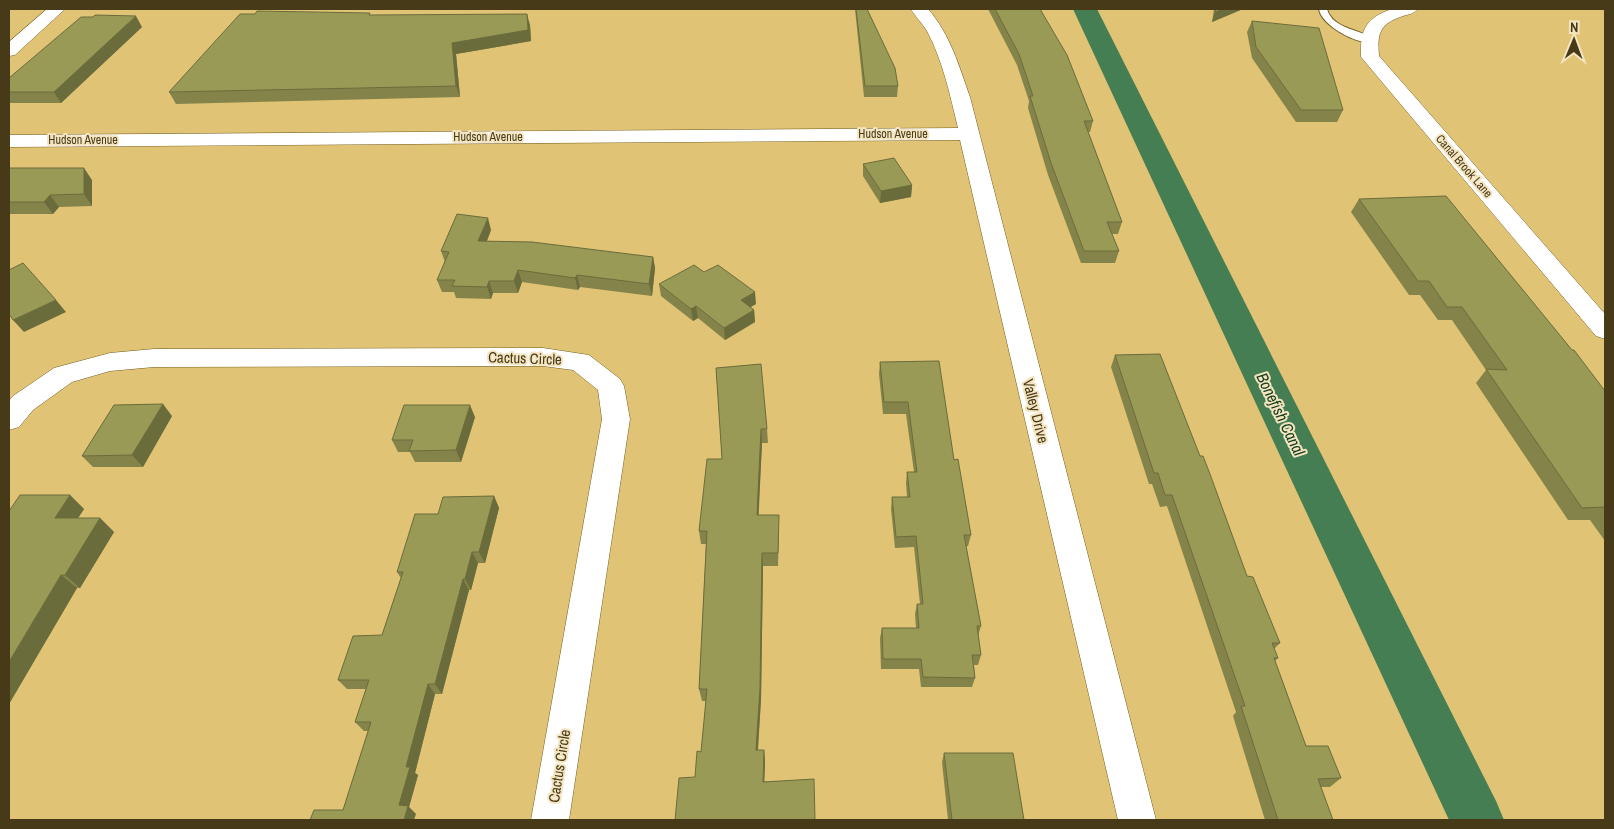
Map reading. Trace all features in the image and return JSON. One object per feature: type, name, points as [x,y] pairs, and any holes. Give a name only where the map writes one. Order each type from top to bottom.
[{"type":"street","points":[[9,50],[57,9]]},
{"type":"street","name":"Valley Drive","points":[[919,9],[933,26],[940,39],[960,97],[967,134],[1137,820]]},
{"type":"street","points":[[1368,40],[1373,27],[1388,16],[1410,9]]},
{"type":"street","name":"Canal Brook Lane","points":[[1368,40],[1370,57],[1605,330]]},
{"type":"street","name":"Hudson Avenue","points":[[9,141],[967,134]]},
{"type":"street","name":"Cactus Circle","points":[[9,420],[23,403],[63,375],[110,362],[145,359],[286,356],[533,356],[580,362],[611,386],[616,419],[550,820]]},
{"type":"lane","points":[[1323,9],[1323,13],[1328,20],[1342,29],[1368,40]]},
{"type":"building","points":[[856,9],[867,9],[895,68],[898,86],[865,86]]},
{"type":"building","points":[[995,9],[1040,9],[1067,55],[1093,121],[1084,121],[1122,222],[1107,222],[1119,251],[1084,251],[1051,163],[1030,96],[1033,96],[1019,54]]},
{"type":"building","points":[[257,11],[370,13],[369,15],[527,14],[528,30],[452,43],[456,86],[169,92],[240,14],[255,14]]},
{"type":"building","points":[[95,15],[136,16],[54,92],[9,92],[9,78],[81,17],[93,17]]},
{"type":"building","points":[[1252,21],[1319,28],[1343,110],[1301,110],[1256,47]]},
{"type":"building","points":[[894,158],[912,185],[881,191],[863,164]]},
{"type":"building","points":[[9,168],[84,168],[84,194],[50,195],[44,202],[9,202]]},
{"type":"building","points":[[1446,196],[1572,350],[1574,350],[1605,391],[1605,509],[1604,507],[1582,508],[1486,369],[1507,370],[1462,307],[1447,307],[1429,281],[1418,281],[1359,199]]},
{"type":"building","points":[[457,214],[488,218],[478,241],[532,242],[653,257],[649,284],[577,275],[575,278],[518,270],[514,281],[489,281],[487,287],[452,286],[455,280],[437,280],[449,252],[441,251]]},
{"type":"building","points":[[23,263],[56,300],[13,320],[9,314],[9,270]]},
{"type":"building","points":[[694,265],[704,272],[718,265],[755,292],[741,300],[754,310],[724,328],[696,306],[691,309],[659,284]]},
{"type":"building","points":[[1160,354],[1200,456],[1203,456],[1247,576],[1253,577],[1280,643],[1272,643],[1278,658],[1274,658],[1306,746],[1328,746],[1341,778],[1318,779],[1333,820],[1278,820],[1241,706],[1245,706],[1172,495],[1165,495],[1158,473],[1154,473],[1115,355]]},
{"type":"building","points":[[939,361],[954,460],[958,459],[971,535],[964,535],[981,626],[977,626],[981,655],[972,655],[975,678],[923,677],[921,659],[883,659],[882,628],[919,628],[917,604],[923,604],[916,536],[896,537],[892,497],[910,497],[907,472],[917,472],[908,402],[884,402],[880,362]]},
{"type":"building","points":[[761,364],[767,429],[761,429],[757,515],[779,515],[778,553],[762,553],[760,688],[756,750],[764,750],[763,782],[814,779],[815,820],[675,820],[679,778],[695,777],[697,751],[701,752],[707,689],[699,689],[707,531],[699,531],[707,459],[722,459],[716,368]]},
{"type":"building","points":[[163,404],[132,455],[82,456],[114,405]]},
{"type":"building","points":[[404,405],[470,405],[456,450],[409,451],[413,440],[392,440]]},
{"type":"building","points":[[20,495],[70,495],[55,518],[100,518],[65,575],[61,575],[9,662],[9,511]]},
{"type":"building","points":[[494,496],[479,552],[472,552],[465,579],[463,579],[435,684],[428,684],[406,767],[410,767],[399,805],[408,806],[404,820],[310,820],[314,810],[343,810],[371,722],[355,722],[369,680],[338,680],[353,636],[382,635],[403,572],[397,572],[415,514],[438,514],[443,497]]},
{"type":"building","points":[[944,753],[1013,753],[1024,820],[952,820]]},
{"type":"waterway","name":"Bonefish Canal","points":[[1085,9],[1477,820]]}]
